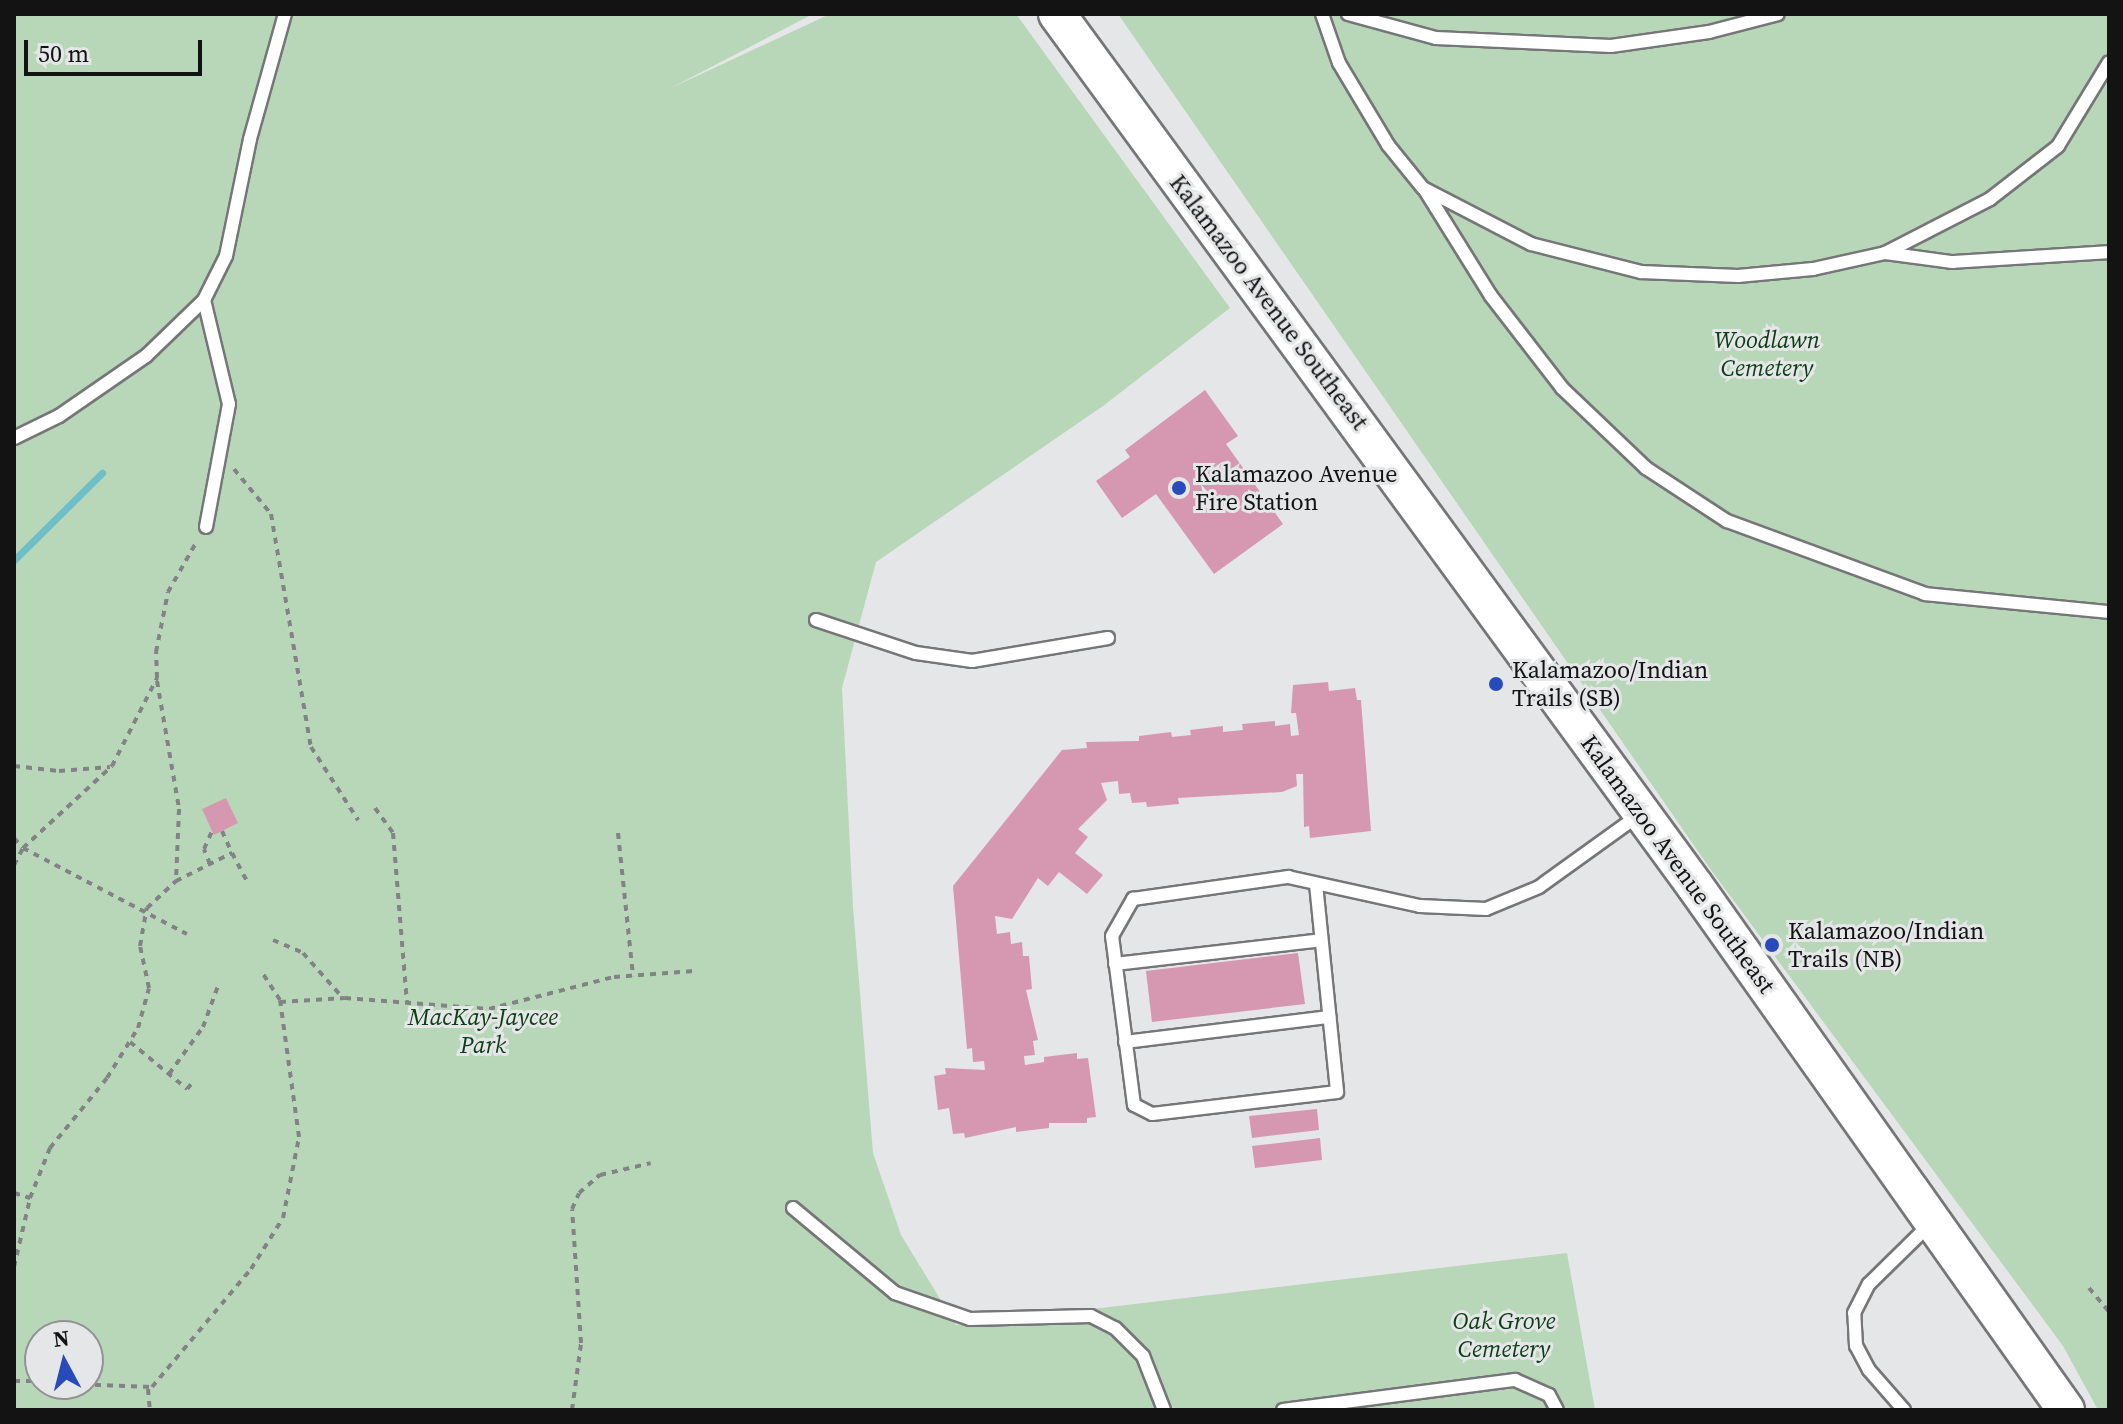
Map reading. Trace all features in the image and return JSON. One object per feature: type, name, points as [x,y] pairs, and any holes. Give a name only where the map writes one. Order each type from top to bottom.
[{"type":"main road","name":"Kalamazoo Avenue Southeast","points":[[1057,14],[1642,813],[2066,1410]]},
{"type":"lane","points":[[14,438],[59,416],[146,356],[204,300],[226,256],[250,139],[285,14]]},
{"type":"lane","points":[[1322,14],[1339,63],[1388,145],[1423,188],[1491,296],[1562,388],[1646,468],[1727,521],[1925,594],[2109,612]]},
{"type":"lane","points":[[1348,14],[1436,38],[1611,46],[1709,32],[1778,14]]},
{"type":"lane","points":[[1423,188],[1531,244],[1641,272],[1738,276],[1813,269],[1885,253],[1990,199],[2058,146],[2109,62]]},
{"type":"lane","points":[[1885,253],[1952,262],[2109,252]]},
{"type":"lane","points":[[204,300],[229,404],[206,527]]},
{"type":"lane","points":[[816,620],[916,653],[972,661],[1108,638]]},
{"type":"lane","points":[[1316,884],[1337,1092],[1152,1114],[1134,1105],[1112,936],[1133,899],[1288,877],[1420,906],[1486,909],[1539,887],[1642,813]]},
{"type":"lane","points":[[1115,964],[1321,940]]},
{"type":"lane","points":[[1125,1042],[1329,1017]]},
{"type":"lane","points":[[793,1208],[895,1293],[970,1319],[1091,1316],[1115,1328],[1143,1356],[1165,1410]]},
{"type":"lane","points":[[1904,1410],[1869,1370],[1856,1346],[1854,1313],[1869,1284],[1933,1220]]},
{"type":"lane","points":[[1283,1410],[1515,1380],[1549,1395],[1557,1410]]},
{"type":"path","points":[[221,454],[271,514],[311,747],[358,820]]},
{"type":"path","points":[[176,881],[179,809],[157,678],[156,652],[168,592],[206,527]]},
{"type":"path","points":[[14,865],[23,848],[112,766],[157,678]]},
{"type":"path","points":[[14,766],[59,771],[112,766]]},
{"type":"path","points":[[375,808],[393,833],[407,1004]]},
{"type":"path","points":[[210,864],[204,849],[212,831]]},
{"type":"path","points":[[222,831],[248,883]]},
{"type":"path","points":[[618,833],[633,976]]},
{"type":"path","points":[[14,838],[23,848],[187,934]]},
{"type":"path","points":[[14,1267],[30,1198],[50,1148],[130,1042],[149,988],[140,946],[145,913],[176,881],[232,853]]},
{"type":"path","points":[[273,940],[303,953],[343,998]]},
{"type":"path","points":[[150,1410],[148,1389],[251,1269],[286,1210],[299,1137],[280,1002],[261,971]]},
{"type":"path","points":[[280,1002],[343,998],[471,1010],[512,1006],[633,976],[694,971]]},
{"type":"path","points":[[169,1074],[203,1027],[219,983]]},
{"type":"path","points":[[130,1042],[187,1089],[194,1081]]},
{"type":"path","points":[[572,1410],[581,1343],[572,1209],[579,1193],[600,1175],[651,1163]]},
{"type":"path","points":[[14,1193],[30,1198]]},
{"type":"path","points":[[2089,1288],[2109,1312]]},
{"type":"path","points":[[104,1386],[148,1389]]},
{"type":"green space","name":"MacKay-Jaycee Park","points":[[14,14],[813,14],[671,88],[830,14],[1016,14],[1230,308],[1103,406],[876,562],[842,688],[853,907],[873,1153],[901,1235],[956,1325],[1567,1253],[1595,1410],[14,1410]]},
{"type":"green space","name":"Woodlawn Cemetery","points":[[1118,14],[2109,14],[2109,1410],[2098,1410],[2063,1346],[1711,870]]},
{"type":"building","name":"Kalamazoo Avenue Fire Station","points":[[1205,390],[1238,436],[1226,444],[1283,524],[1214,574],[1156,494],[1122,518],[1096,481],[1130,457],[1125,450]]},
{"type":"building","points":[[1328,682],[1329,691],[1355,688],[1357,700],[1361,700],[1371,831],[1310,838],[1309,826],[1304,827],[1303,774],[1296,774],[1297,786],[1282,792],[1178,798],[1179,804],[1147,807],[1146,802],[1132,803],[1130,793],[1119,794],[1118,781],[1101,783],[1107,800],[1078,829],[1088,837],[1075,853],[1103,875],[1087,894],[1059,872],[1048,886],[1038,878],[1012,919],[995,916],[997,934],[1010,932],[1011,944],[1022,942],[1023,956],[1029,956],[1032,989],[1026,990],[1038,1040],[1033,1041],[1035,1055],[1024,1056],[1025,1065],[1044,1062],[1044,1057],[1077,1053],[1077,1059],[1088,1058],[1096,1117],[1087,1118],[1087,1123],[1049,1123],[1049,1128],[1016,1132],[1016,1127],[965,1138],[964,1133],[953,1134],[949,1108],[938,1110],[934,1076],[946,1074],[945,1068],[985,1070],[984,1061],[973,1062],[972,1048],[967,1049],[953,886],[1062,750],[1087,748],[1086,742],[1139,741],[1139,736],[1171,732],[1172,737],[1191,735],[1190,730],[1223,726],[1223,732],[1243,730],[1242,724],[1275,721],[1275,726],[1290,724],[1291,736],[1299,735],[1296,713],[1291,713],[1293,685]]},
{"type":"building","points":[[226,798],[238,823],[214,835],[202,809]]},
{"type":"building","points":[[1298,953],[1305,1004],[1152,1022],[1146,971]]},
{"type":"building","points":[[1317,1109],[1319,1130],[1252,1138],[1249,1116]]},
{"type":"building","points":[[1320,1138],[1322,1160],[1255,1168],[1252,1146]]},
{"type":"waterway","points":[[14,560],[102,473]]},
{"type":"place","name":"Kalamazoo Avenue Fire Station","points":[[1179,488]]},
{"type":"place","name":"Kalamazoo/Indian Trails (SB)","points":[[1496,684]]},
{"type":"place","name":"Kalamazoo/Indian Trails (NB)","points":[[1772,945]]},
{"type":"park label","name":"Oak Grove Cemetery","points":[[1504,1335]]}]
